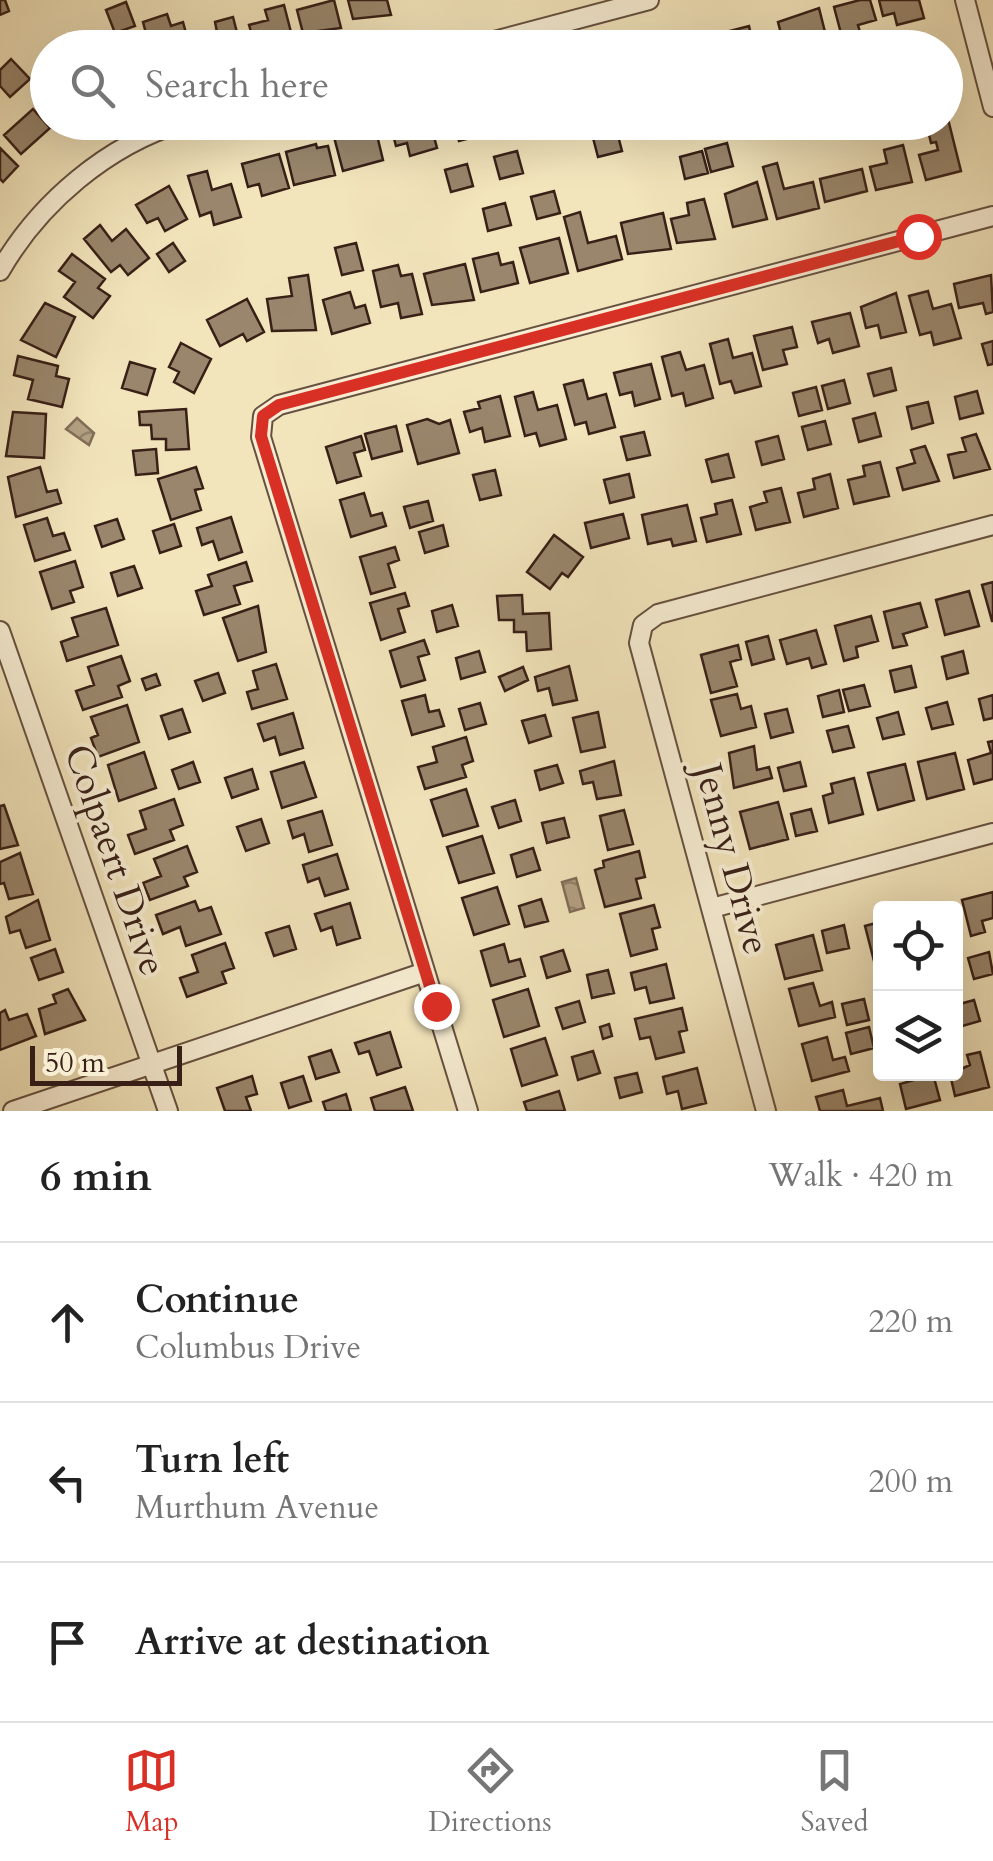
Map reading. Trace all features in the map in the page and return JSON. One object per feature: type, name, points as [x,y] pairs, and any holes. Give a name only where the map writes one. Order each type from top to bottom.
[{"type":"street","points":[[536,30],[649,0]]},
{"type":"street","points":[[965,0],[993,106]]},
{"type":"street","points":[[0,272],[26,231],[58,197],[137,140]]},
{"type":"street","points":[[468,1111],[261,436],[263,416],[279,405],[993,216]]},
{"type":"street","name":"Jenny Drive","points":[[766,1111],[640,643],[643,624],[658,614],[993,525]]},
{"type":"street","name":"Colpaert Drive","points":[[0,632],[168,1111]]},
{"type":"street","points":[[712,908],[993,833]]},
{"type":"street","points":[[13,1111],[425,972]]},
{"type":"water","points":[[77,418],[94,433],[89,445],[66,429]]},
{"type":"water","points":[[576,878],[584,908],[570,912],[562,882]]},
{"type":"building","points":[[0,0],[5,0],[9,11],[0,15]]},
{"type":"building","points":[[334,0],[341,28],[302,30],[297,10]]},
{"type":"building","points":[[348,0],[387,0],[391,15],[353,19]]},
{"type":"building","points":[[870,0],[876,20],[858,25],[859,30],[840,30],[834,7]]},
{"type":"building","points":[[879,0],[919,0],[924,18],[897,25],[894,13],[883,16]]},
{"type":"building","points":[[126,2],[135,26],[114,30],[106,10]]},
{"type":"building","points":[[284,5],[290,30],[251,30],[249,25],[268,20],[265,10]]},
{"type":"building","points":[[819,8],[824,30],[780,30],[778,22]]},
{"type":"building","points":[[167,14],[171,26],[183,22],[185,30],[145,30],[143,22]]},
{"type":"building","points":[[233,17],[236,30],[217,30],[215,22]]},
{"type":"building","points":[[11,59],[30,79],[10,97],[0,86],[0,70]]},
{"type":"building","points":[[30,112],[30,140],[37,140],[21,154],[4,135]]},
{"type":"building","points":[[335,140],[378,140],[383,160],[343,171]]},
{"type":"building","points":[[394,140],[435,140],[437,148],[410,156],[407,143],[396,146]]},
{"type":"building","points":[[594,140],[619,140],[622,151],[598,157]]},
{"type":"building","points":[[930,140],[953,140],[961,171],[926,180],[919,155],[938,150],[936,142]]},
{"type":"building","points":[[727,143],[733,166],[711,172],[705,149]]},
{"type":"building","points":[[316,144],[317,148],[328,146],[335,175],[294,185],[286,152]]},
{"type":"building","points":[[903,145],[912,182],[876,190],[870,167],[887,163],[884,150]]},
{"type":"building","points":[[0,148],[18,166],[3,182],[0,179]]},
{"type":"building","points":[[517,151],[523,173],[500,179],[494,157]]},
{"type":"building","points":[[702,151],[708,173],[685,179],[680,157]]},
{"type":"building","points":[[279,154],[289,188],[262,196],[259,184],[248,187],[242,164]]},
{"type":"building","points":[[777,163],[784,189],[813,182],[819,208],[777,219],[763,167]]},
{"type":"building","points":[[467,164],[473,186],[451,192],[445,170]]},
{"type":"building","points":[[862,169],[867,191],[825,202],[820,179]]},
{"type":"building","points":[[207,171],[212,190],[231,184],[241,217],[214,225],[211,212],[200,216],[188,176]]},
{"type":"building","points":[[757,182],[767,219],[733,227],[725,194]]},
{"type":"building","points":[[169,186],[187,219],[165,231],[158,218],[147,223],[136,205]]},
{"type":"building","points":[[554,191],[560,213],[537,219],[531,197]]},
{"type":"building","points":[[704,199],[715,239],[677,243],[671,219],[689,215],[687,203]]},
{"type":"building","points":[[505,203],[511,225],[488,231],[483,209]]},
{"type":"building","points":[[580,212],[588,243],[616,236],[622,259],[578,271],[564,217]]},
{"type":"building","points":[[663,213],[671,249],[628,254],[621,223]]},
{"type":"building","points":[[100,225],[112,241],[126,229],[149,258],[128,275],[120,265],[111,272],[84,239]]},
{"type":"building","points":[[559,238],[568,273],[530,283],[520,248]]},
{"type":"building","points":[[173,243],[185,261],[169,272],[157,254]]},
{"type":"building","points":[[356,243],[363,270],[342,275],[335,248]]},
{"type":"building","points":[[498,253],[501,265],[513,262],[518,283],[481,292],[473,259]]},
{"type":"building","points":[[72,254],[105,279],[98,288],[110,296],[93,318],[64,297],[75,282],[59,271]]},
{"type":"building","points":[[465,264],[474,300],[432,305],[424,274]]},
{"type":"building","points":[[398,265],[401,276],[412,274],[422,314],[401,318],[398,303],[381,307],[373,271]]},
{"type":"building","points":[[308,275],[316,330],[272,331],[267,299],[292,296],[289,278]]},
{"type":"building","points":[[991,275],[993,312],[986,314],[983,303],[959,308],[954,284]]},
{"type":"building","points":[[928,291],[933,309],[951,304],[961,338],[934,345],[931,332],[920,335],[909,296]]},
{"type":"building","points":[[350,292],[355,308],[365,305],[370,323],[332,334],[323,300]]},
{"type":"building","points":[[896,293],[906,332],[881,338],[878,325],[866,328],[861,307]]},
{"type":"building","points":[[247,299],[264,332],[247,341],[243,334],[220,346],[207,320]]},
{"type":"building","points":[[45,303],[75,317],[56,357],[21,340]]},
{"type":"building","points":[[850,313],[859,346],[833,353],[829,339],[818,343],[812,322]]},
{"type":"building","points":[[792,327],[797,347],[783,350],[787,364],[763,370],[754,336]]},
{"type":"building","points":[[728,339],[733,358],[752,353],[761,386],[735,393],[731,381],[720,384],[710,344]]},
{"type":"building","points":[[993,341],[993,364],[988,365],[982,344]]},
{"type":"building","points":[[181,343],[211,359],[194,393],[174,382],[179,372],[169,367]]},
{"type":"building","points":[[680,352],[686,370],[704,365],[713,398],[686,406],[683,393],[672,396],[662,357]]},
{"type":"building","points":[[18,356],[58,366],[56,376],[69,379],[62,407],[28,399],[33,380],[14,375]]},
{"type":"building","points":[[130,362],[155,369],[147,395],[122,388]]},
{"type":"building","points":[[651,364],[660,399],[635,406],[632,392],[620,395],[614,373]]},
{"type":"building","points":[[891,368],[896,390],[874,396],[868,374]]},
{"type":"building","points":[[583,380],[588,399],[606,394],[615,427],[589,434],[586,422],[575,425],[564,385]]},
{"type":"building","points":[[844,380],[850,403],[828,409],[822,386]]},
{"type":"building","points":[[816,387],[822,410],[799,416],[793,393]]},
{"type":"building","points":[[977,391],[983,413],[960,419],[955,397]]},
{"type":"building","points":[[533,392],[538,410],[557,405],[566,439],[540,446],[536,433],[525,436],[515,397]]},
{"type":"building","points":[[500,396],[510,436],[485,442],[482,428],[470,432],[464,412],[480,408],[478,402]]},
{"type":"building","points":[[928,402],[933,423],[912,429],[907,407]]},
{"type":"building","points":[[186,409],[189,449],[166,450],[166,439],[152,439],[151,425],[140,425],[139,412]]},
{"type":"building","points":[[13,412],[46,414],[44,458],[6,456]]},
{"type":"building","points":[[875,413],[881,436],[859,442],[853,419]]},
{"type":"building","points":[[427,419],[439,424],[450,420],[459,453],[418,464],[407,425]]},
{"type":"building","points":[[825,421],[831,444],[808,450],[802,427]]},
{"type":"building","points":[[396,426],[402,451],[372,459],[365,434]]},
{"type":"building","points":[[644,432],[650,455],[627,460],[621,437]]},
{"type":"building","points":[[976,434],[990,469],[954,478],[948,455],[966,451],[962,438]]},
{"type":"building","points":[[361,436],[365,450],[354,453],[361,476],[337,483],[326,447]]},
{"type":"building","points":[[778,436],[784,459],[762,465],[756,442]]},
{"type":"building","points":[[925,446],[939,481],[903,490],[897,468],[915,463],[911,450]]},
{"type":"building","points":[[156,449],[158,473],[136,475],[133,451]]},
{"type":"building","points":[[728,454],[734,477],[712,482],[706,460]]},
{"type":"building","points":[[880,462],[889,496],[854,504],[848,480],[865,476],[863,466]]},
{"type":"building","points":[[40,467],[47,492],[57,490],[61,503],[16,517],[8,477]]},
{"type":"building","points":[[196,467],[203,488],[195,490],[201,510],[171,520],[158,479]]},
{"type":"building","points":[[495,470],[501,495],[480,500],[473,475]]},
{"type":"building","points":[[629,474],[634,497],[610,503],[604,480]]},
{"type":"building","points":[[830,474],[838,508],[804,517],[798,493],[815,489],[813,479]]},
{"type":"building","points":[[781,488],[790,522],[756,530],[750,507],[767,502],[764,492]]},
{"type":"building","points":[[364,493],[371,516],[382,513],[386,526],[351,537],[340,500]]},
{"type":"building","points":[[732,500],[741,534],[707,542],[701,518],[717,514],[715,504]]},
{"type":"building","points":[[428,501],[433,521],[410,528],[404,507]]},
{"type":"building","points":[[687,505],[696,541],[673,546],[671,539],[648,544],[642,515]]},
{"type":"building","points":[[623,514],[629,538],[591,548],[585,523]]},
{"type":"building","points":[[231,517],[242,552],[219,560],[213,541],[202,545],[197,528]]},
{"type":"building","points":[[47,518],[53,536],[64,533],[70,550],[35,561],[24,525]]},
{"type":"building","points":[[117,519],[124,539],[102,547],[95,526]]},
{"type":"building","points":[[174,524],[181,546],[160,553],[153,531]]},
{"type":"building","points":[[443,525],[448,546],[425,553],[419,532]]},
{"type":"building","points":[[554,535],[583,557],[568,577],[562,573],[550,589],[527,572]]},
{"type":"building","points":[[395,547],[399,560],[388,564],[395,587],[371,594],[360,557]]},
{"type":"building","points":[[75,561],[83,587],[70,591],[74,602],[52,609],[40,572]]},
{"type":"building","points":[[246,562],[252,581],[234,586],[240,604],[204,615],[196,591],[212,586],[208,575]]},
{"type":"building","points":[[134,566],[142,588],[118,596],[111,573]]},
{"type":"building","points":[[993,582],[993,621],[992,621],[982,585]]},
{"type":"building","points":[[969,591],[979,626],[945,635],[936,600]]},
{"type":"building","points":[[405,593],[409,606],[398,609],[405,632],[381,640],[370,603]]},
{"type":"building","points":[[522,595],[523,614],[549,613],[551,649],[527,651],[526,632],[514,632],[514,620],[499,620],[497,596]]},
{"type":"building","points":[[920,603],[927,627],[903,634],[907,645],[893,648],[884,612]]},
{"type":"building","points":[[452,605],[458,626],[437,632],[432,611]]},
{"type":"building","points":[[258,606],[266,652],[238,661],[223,618]]},
{"type":"building","points":[[106,608],[118,645],[67,661],[61,642],[78,636],[72,618]]},
{"type":"building","points":[[871,616],[878,641],[856,647],[858,657],[844,661],[835,626]]},
{"type":"building","points":[[816,630],[826,664],[812,668],[809,658],[787,664],[780,640]]},
{"type":"building","points":[[768,636],[774,659],[752,665],[746,642]]},
{"type":"building","points":[[424,640],[429,654],[418,657],[425,680],[401,687],[390,651]]},
{"type":"building","points":[[738,645],[741,659],[730,662],[737,686],[711,693],[701,655]]},
{"type":"building","points":[[479,651],[485,672],[461,679],[456,658]]},
{"type":"building","points":[[963,651],[968,673],[947,679],[942,657]]},
{"type":"building","points":[[121,656],[130,681],[118,686],[122,697],[83,710],[76,691],[94,685],[88,667]]},
{"type":"building","points":[[276,664],[287,699],[252,709],[247,692],[258,689],[253,671]]},
{"type":"building","points":[[569,666],[577,700],[553,705],[549,688],[538,691],[535,677]]},
{"type":"building","points":[[911,666],[916,687],[895,692],[890,671]]},
{"type":"building","points":[[523,667],[528,680],[505,691],[499,677]]},
{"type":"building","points":[[218,673],[225,693],[203,701],[195,681]]},
{"type":"building","points":[[156,674],[160,685],[146,690],[142,679]]},
{"type":"building","points":[[864,685],[870,706],[849,711],[843,690]]},
{"type":"building","points":[[839,690],[844,712],[823,717],[818,696]]},
{"type":"building","points":[[737,694],[741,709],[751,706],[756,727],[721,736],[711,700]]},
{"type":"building","points":[[425,695],[429,712],[439,710],[444,726],[412,735],[402,701]]},
{"type":"building","points":[[993,695],[993,718],[984,720],[979,699]]},
{"type":"building","points":[[947,702],[953,724],[932,729],[926,708]]},
{"type":"building","points":[[480,703],[486,724],[465,730],[459,709]]},
{"type":"building","points":[[127,705],[139,742],[98,757],[91,738],[98,735],[91,717]]},
{"type":"building","points":[[182,709],[190,732],[169,739],[161,716]]},
{"type":"building","points":[[787,709],[793,732],[771,738],[765,714]]},
{"type":"building","points":[[598,712],[605,747],[581,752],[573,718]]},
{"type":"building","points":[[898,712],[904,734],[883,739],[877,718]]},
{"type":"building","points":[[293,713],[303,748],[280,755],[275,737],[264,741],[258,724]]},
{"type":"building","points":[[545,715],[551,736],[529,743],[522,721]]},
{"type":"building","points":[[848,726],[854,747],[833,752],[827,731]]},
{"type":"building","points":[[466,737],[473,761],[462,765],[466,777],[425,789],[418,767],[437,762],[433,747]]},
{"type":"building","points":[[993,741],[993,779],[974,784],[968,760],[991,753],[988,742]]},
{"type":"building","points":[[754,746],[757,770],[769,767],[772,778],[734,788],[729,753]]},
{"type":"building","points":[[144,752],[156,788],[119,801],[108,765]]},
{"type":"building","points":[[955,753],[964,789],[927,799],[918,762]]},
{"type":"building","points":[[614,761],[621,795],[597,799],[593,782],[583,784],[580,771]]},
{"type":"building","points":[[193,762],[200,782],[179,789],[172,770]]},
{"type":"building","points":[[304,762],[316,797],[282,808],[271,772]]},
{"type":"building","points":[[800,762],[806,786],[784,791],[778,768]]},
{"type":"building","points":[[905,764],[914,800],[878,810],[868,773]]},
{"type":"building","points":[[557,765],[563,783],[540,790],[535,771]]},
{"type":"building","points":[[252,769],[258,789],[232,798],[225,778]]},
{"type":"building","points":[[854,778],[863,814],[829,823],[823,796],[833,793],[831,784]]},
{"type":"building","points":[[466,789],[478,826],[443,836],[431,800]]},
{"type":"building","points":[[174,799],[183,825],[170,830],[174,840],[135,854],[128,835],[146,829],[140,811]]},
{"type":"building","points":[[515,800],[521,821],[499,828],[492,807]]},
{"type":"building","points":[[778,802],[788,839],[750,849],[740,812]]},
{"type":"building","points":[[4,805],[18,845],[0,849],[0,806]]},
{"type":"building","points":[[811,809],[817,831],[796,836],[791,814]]},
{"type":"building","points":[[624,810],[633,844],[608,850],[600,816]]},
{"type":"building","points":[[322,811],[332,845],[309,852],[304,834],[293,838],[288,821]]},
{"type":"building","points":[[564,818],[569,837],[547,843],[542,823]]},
{"type":"building","points":[[261,819],[269,843],[246,851],[237,827]]},
{"type":"building","points":[[482,836],[494,873],[459,883],[447,847]]},
{"type":"building","points":[[187,846],[197,872],[184,877],[188,886],[150,900],[143,883],[161,876],[154,859]]},
{"type":"building","points":[[533,848],[540,870],[517,877],[511,855]]},
{"type":"building","points":[[639,851],[645,877],[636,879],[641,898],[605,907],[595,870],[604,867],[603,861]]},
{"type":"building","points":[[20,853],[33,894],[9,899],[4,883],[0,884],[0,862]]},
{"type":"building","points":[[337,854],[348,889],[325,896],[319,878],[308,882],[303,865]]},
{"type":"building","points":[[497,887],[509,924],[474,935],[462,898]]},
{"type":"building","points":[[993,892],[993,918],[982,921],[985,932],[971,936],[962,900]]},
{"type":"building","points":[[541,899],[548,921],[525,927],[519,906]]},
{"type":"building","points":[[38,900],[50,940],[26,948],[20,930],[10,933],[6,917]]},
{"type":"building","points":[[195,901],[199,911],[211,907],[221,934],[186,946],[180,927],[163,934],[156,915]]},
{"type":"building","points":[[350,903],[360,938],[337,945],[332,927],[321,931],[315,914]]},
{"type":"building","points":[[654,905],[660,927],[652,929],[657,949],[631,956],[620,914]]},
{"type":"building","points":[[873,924],[873,957],[865,926]]},
{"type":"building","points":[[844,925],[849,948],[827,953],[822,931]]},
{"type":"building","points":[[289,926],[296,949],[274,956],[266,933]]},
{"type":"building","points":[[813,935],[822,970],[785,979],[776,945]]},
{"type":"building","points":[[225,943],[234,968],[222,972],[226,983],[187,997],[180,978],[198,972],[192,955]]},
{"type":"building","points":[[504,944],[509,962],[520,959],[525,976],[491,986],[481,951]]},
{"type":"building","points":[[55,949],[63,972],[39,980],[31,958]]},
{"type":"building","points":[[563,950],[570,971],[547,978],[541,957]]},
{"type":"building","points":[[989,952],[993,974],[974,979],[968,958]]},
{"type":"building","points":[[666,964],[674,998],[650,1003],[646,987],[635,990],[631,973]]},
{"type":"building","points":[[608,970],[614,993],[592,998],[587,975]]},
{"type":"building","points":[[813,983],[820,1006],[832,1002],[835,1017],[799,1026],[789,989]]},
{"type":"building","points":[[68,989],[85,1020],[45,1034],[39,1009],[56,1003],[53,995]]},
{"type":"building","points":[[528,989],[539,1026],[504,1037],[493,1000]]},
{"type":"building","points":[[864,999],[869,1020],[847,1025],[842,1004]]},
{"type":"building","points":[[974,1000],[980,1021],[963,1026],[963,1003]]},
{"type":"building","points":[[579,1001],[585,1022],[563,1029],[556,1008]]},
{"type":"building","points":[[682,1008],[687,1030],[679,1032],[684,1052],[656,1059],[650,1037],[640,1039],[635,1019]]},
{"type":"building","points":[[5,1010],[9,1020],[27,1014],[36,1036],[0,1050],[0,1013]]},
{"type":"building","points":[[609,1024],[612,1036],[603,1039],[600,1027]]},
{"type":"building","points":[[869,1027],[873,1048],[851,1054],[846,1033]]},
{"type":"building","points":[[390,1032],[401,1067],[377,1075],[369,1051],[359,1054],[355,1043]]},
{"type":"building","points":[[827,1037],[833,1060],[845,1057],[849,1071],[812,1081],[802,1044]]},
{"type":"building","points":[[545,1038],[557,1075],[522,1086],[511,1049]]},
{"type":"building","points":[[331,1050],[339,1072],[316,1079],[309,1057]]},
{"type":"building","points":[[593,1051],[600,1073],[578,1080],[572,1057]]},
{"type":"building","points":[[980,1052],[989,1087],[955,1096],[952,1081],[963,1081],[963,1068],[970,1065],[967,1055]]},
{"type":"building","points":[[697,1068],[706,1103],[682,1109],[678,1091],[667,1094],[663,1077]]},
{"type":"building","points":[[637,1073],[642,1092],[620,1098],[615,1078]]},
{"type":"building","points":[[252,1076],[257,1094],[246,1097],[251,1111],[225,1111],[217,1088]]},
{"type":"building","points":[[303,1076],[311,1101],[289,1108],[281,1083]]},
{"type":"building","points":[[935,1081],[940,1100],[906,1109],[900,1084]]},
{"type":"building","points":[[405,1087],[413,1111],[375,1111],[371,1098]]},
{"type":"building","points":[[843,1090],[847,1106],[880,1098],[883,1111],[820,1111],[816,1097]]},
{"type":"building","points":[[559,1091],[565,1111],[527,1111],[524,1102]]},
{"type":"building","points":[[346,1094],[351,1111],[326,1111],[323,1102]]},
{"type":"route","points":[[436,1006],[261,436],[263,416],[279,405],[918,236]]}]
